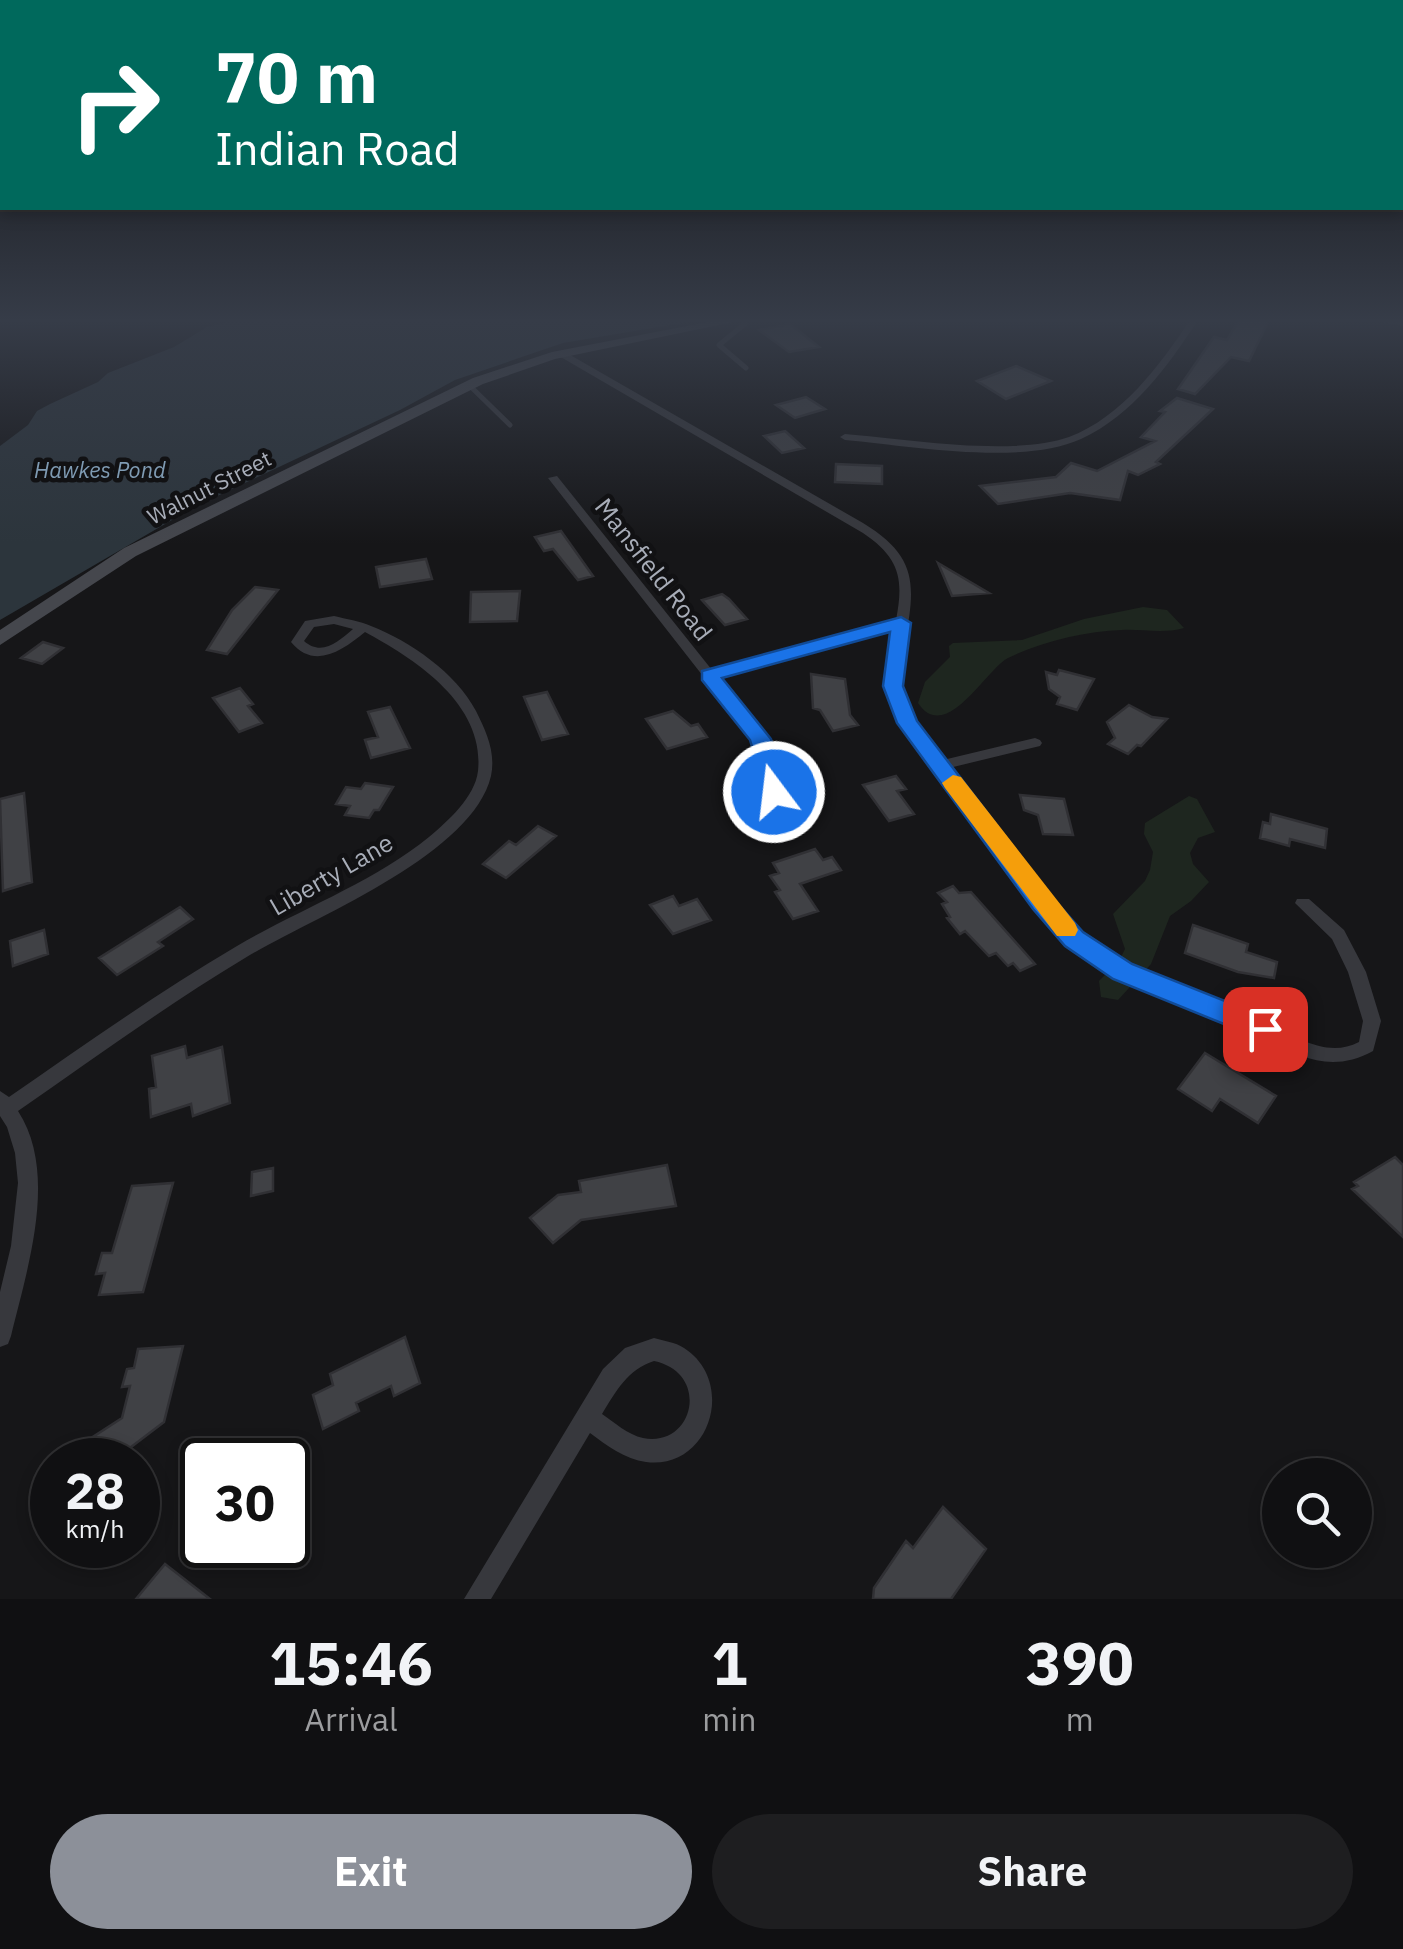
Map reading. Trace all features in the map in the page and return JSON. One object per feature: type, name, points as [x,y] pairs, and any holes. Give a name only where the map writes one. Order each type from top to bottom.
[{"type":"main road","name":"Walnut Street","points":[[0,639],[130,552],[449,395]]},
{"type":"street","points":[[631,395],[885,543],[905,575],[893,668],[898,704],[1042,902],[1074,939],[1095,955],[1138,978],[1241,1016],[1314,1054],[1355,1055],[1367,1046],[1372,1022],[1357,972],[1338,935],[1303,902]]},
{"type":"street","points":[[845,437],[990,447],[1072,440],[1106,420],[1134,395]]},
{"type":"street","name":"Mansfield Road","points":[[553,478],[760,739],[774,792]]},
{"type":"street","points":[[709,675],[901,623]]},
{"type":"street","name":"Liberty Lane","points":[[4,1103],[229,960],[370,883],[429,845],[470,805],[486,771],[485,736],[463,701],[430,664],[404,646],[363,627]]},
{"type":"street","points":[[940,765],[1035,743]]},
{"type":"street","points":[[0,1336],[27,1200],[22,1147],[4,1103]]},
{"type":"street","points":[[477,1599],[587,1417],[620,1365],[644,1350],[674,1353],[697,1375],[702,1390],[702,1407],[686,1437],[657,1451],[628,1444],[587,1417]]},
{"type":"lane","points":[[478,395],[510,426]]},
{"type":"shaded area","points":[[1143,607],[1167,610],[1184,628],[1108,631],[1049,642],[1008,658],[953,710],[929,714],[918,703],[925,682],[950,657],[949,646],[953,643],[1022,640],[1084,619]]},
{"type":"shaded area","points":[[1189,796],[1197,799],[1215,832],[1198,838],[1190,853],[1193,864],[1209,882],[1170,916],[1151,964],[1118,1000],[1101,997],[1099,981],[1125,949],[1113,914],[1145,881],[1150,870],[1153,852],[1144,834],[1145,823]]},
{"type":"water","name":"Hawkes Pond","points":[[71,395],[428,395],[196,506],[0,620],[0,446],[28,425],[37,411]]},
{"type":"building","points":[[806,397],[825,409],[795,418],[776,405]]},
{"type":"building","points":[[1177,398],[1213,409],[1156,462],[1160,464],[1138,475],[1128,471],[1120,500],[1070,493],[998,504],[980,486],[1056,477],[1071,463],[1097,471],[1155,441],[1141,437],[1165,412],[1160,411]]},
{"type":"building","points":[[785,431],[804,448],[782,453],[764,436]]},
{"type":"building","points":[[836,464],[882,466],[882,484],[835,482]]},
{"type":"building","points":[[561,531],[593,576],[578,580],[553,549],[544,551],[535,537]]},
{"type":"building","points":[[426,559],[432,579],[380,587],[376,567]]},
{"type":"building","points":[[938,563],[989,593],[952,596]]},
{"type":"building","points":[[255,587],[278,590],[227,654],[207,650],[232,610]]},
{"type":"building","points":[[520,591],[517,621],[470,622],[471,592]]},
{"type":"building","points":[[722,594],[747,619],[725,625],[702,600]]},
{"type":"building","points":[[43,642],[63,648],[42,664],[21,658]]},
{"type":"building","points":[[1059,670],[1094,679],[1077,710],[1057,704],[1060,697],[1049,689],[1046,672],[1057,675]]},
{"type":"building","points":[[811,674],[845,679],[850,715],[858,725],[833,731],[820,710],[813,708]]},
{"type":"building","points":[[240,688],[262,723],[239,732],[213,698]]},
{"type":"building","points":[[547,692],[568,734],[542,740],[524,697]]},
{"type":"building","points":[[1129,705],[1152,717],[1167,719],[1128,754],[1108,744],[1115,738],[1107,722]]},
{"type":"building","points":[[390,707],[410,748],[371,758],[365,740],[378,737],[368,712]]},
{"type":"building","points":[[673,711],[691,726],[698,724],[707,737],[667,749],[646,719]]},
{"type":"building","points":[[896,776],[906,789],[897,791],[914,814],[889,821],[863,785]]},
{"type":"building","points":[[365,783],[393,787],[379,810],[374,810],[369,818],[345,815],[350,806],[336,804],[346,787],[361,789]]},
{"type":"building","points":[[24,793],[32,882],[3,891],[0,799]]},
{"type":"building","points":[[1020,795],[1064,799],[1073,835],[1043,834],[1038,815],[1024,810]]},
{"type":"building","points":[[1271,814],[1327,829],[1325,848],[1290,839],[1289,846],[1260,838],[1263,822],[1270,824]]},
{"type":"building","points":[[538,826],[556,836],[506,878],[483,864],[509,841],[516,845]]},
{"type":"building","points":[[815,849],[823,860],[832,857],[841,870],[800,884],[818,911],[793,919],[775,892],[780,890],[770,876],[779,873],[773,863]]},
{"type":"building","points":[[953,886],[959,893],[971,892],[1035,964],[1020,971],[1013,963],[1008,966],[996,953],[989,956],[965,931],[960,934],[947,918],[950,917],[942,904],[947,902],[938,893]]},
{"type":"building","points":[[673,896],[679,906],[697,899],[711,920],[673,934],[650,905]]},
{"type":"building","points":[[180,907],[193,919],[158,942],[163,946],[117,975],[99,958]]},
{"type":"building","points":[[1193,925],[1248,944],[1246,952],[1277,962],[1274,978],[1238,972],[1185,953]]},
{"type":"building","points":[[44,930],[48,954],[13,966],[10,941]]},
{"type":"building","points":[[185,1046],[187,1058],[222,1047],[230,1103],[193,1116],[191,1104],[151,1117],[149,1089],[156,1087],[152,1056]]},
{"type":"building","points":[[1205,1053],[1276,1096],[1258,1123],[1220,1099],[1212,1111],[1178,1089]]},
{"type":"building","points":[[1395,1157],[1403,1165],[1403,1237],[1352,1189],[1358,1186],[1354,1182]]},
{"type":"building","points":[[667,1165],[676,1206],[581,1220],[553,1243],[530,1218],[558,1195],[581,1192],[579,1181]]},
{"type":"building","points":[[273,1168],[273,1191],[251,1196],[252,1172]]},
{"type":"building","points":[[173,1183],[143,1292],[99,1295],[105,1273],[96,1274],[102,1253],[112,1253],[132,1186]]},
{"type":"building","points":[[405,1337],[420,1383],[394,1396],[391,1386],[356,1403],[359,1411],[323,1429],[313,1395],[333,1385],[330,1374]]},
{"type":"building","points":[[183,1346],[164,1422],[143,1438],[91,1438],[122,1418],[130,1386],[122,1387],[127,1369],[134,1368],[138,1349]]},
{"type":"building","points":[[943,1507],[986,1549],[951,1599],[873,1599],[874,1588],[906,1541],[913,1548]]},
{"type":"building","points":[[165,1564],[210,1599],[136,1599]]},
{"type":"slow traffic","points":[[953,783],[1066,930]]},
{"type":"route","points":[[774,792],[760,739],[709,675],[901,623],[893,686],[907,723],[1074,939],[1123,972],[1241,1016],[1265,1029]]}]
